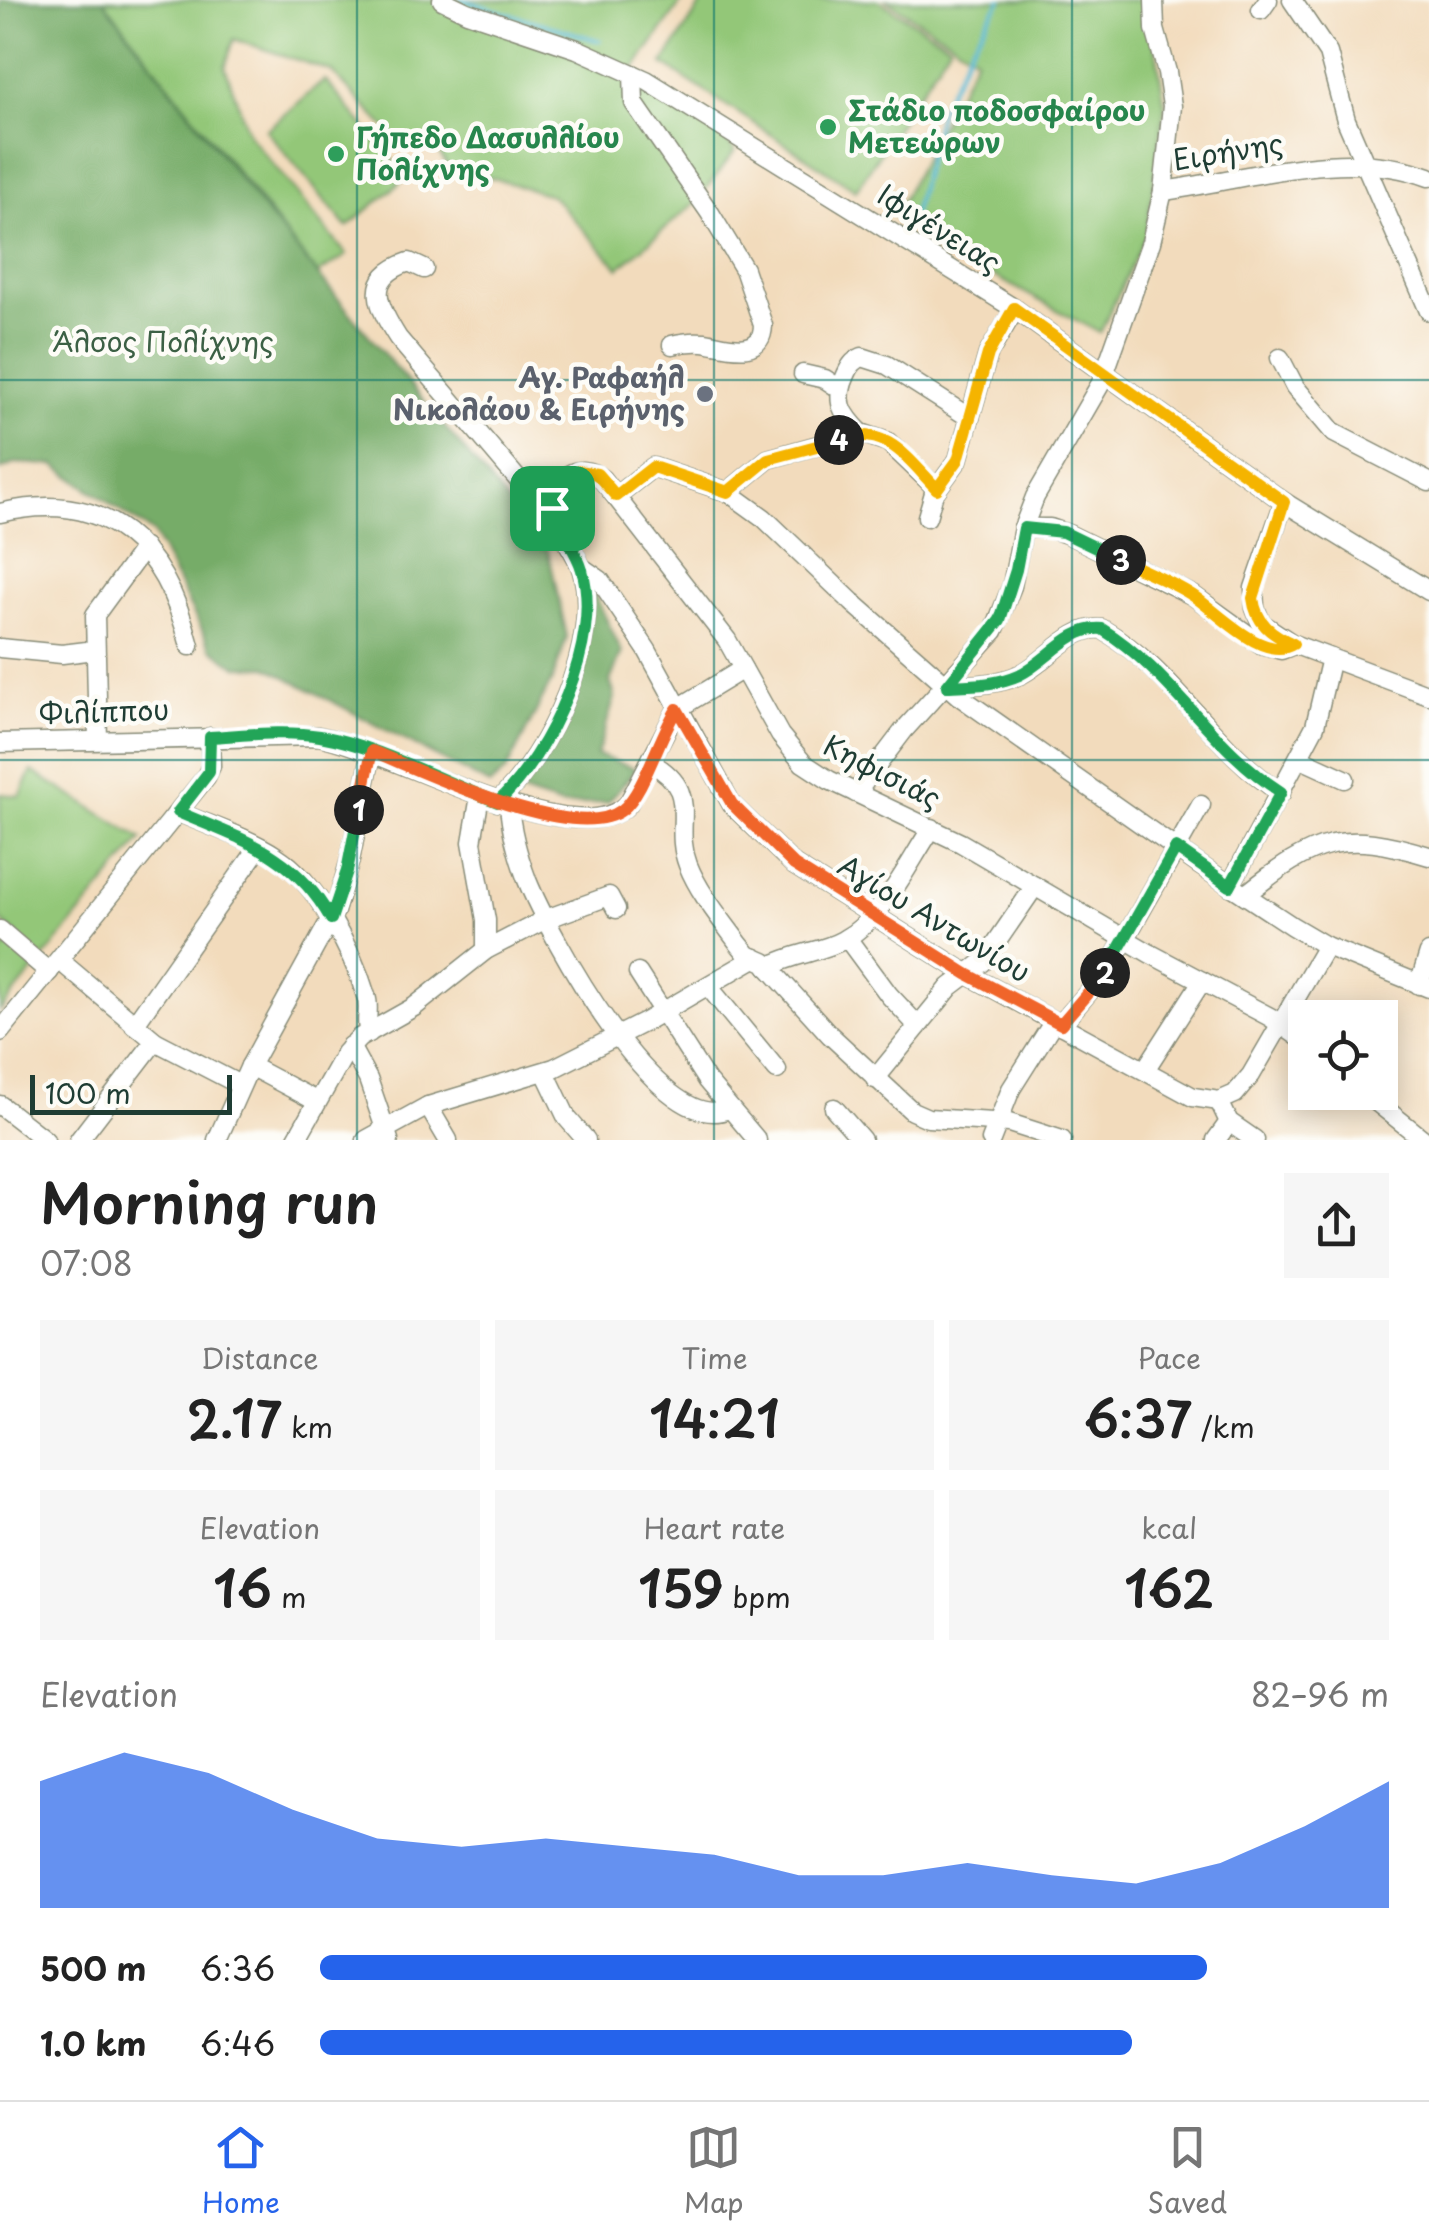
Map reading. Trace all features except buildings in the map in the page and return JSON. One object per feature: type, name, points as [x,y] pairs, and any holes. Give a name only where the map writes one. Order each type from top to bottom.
[{"type":"street","name":"Ιφιγένειας","points":[[442,0],[577,48],[633,74],[1014,308],[1284,502],[1429,591]]},
{"type":"street","points":[[1154,0],[1154,29],[1172,106],[1164,191]]},
{"type":"street","points":[[1292,0],[1328,53],[1346,120],[1429,311]]},
{"type":"street","points":[[633,74],[634,103],[744,269],[763,325],[763,334],[756,343],[742,349],[696,342],[672,346]]},
{"type":"street","name":"Ειρήνης","points":[[856,792],[1000,620],[1024,528],[1047,472],[1092,401],[1105,371],[1151,242],[1164,191],[1317,166],[1366,164],[1429,176]]},
{"type":"street","points":[[424,269],[409,262],[385,277],[378,296],[382,314],[532,496],[552,508],[581,566],[585,632],[578,663],[529,763],[496,801],[472,842],[488,931],[486,950]]},
{"type":"street","points":[[927,518],[937,489],[958,460],[992,346],[1014,308]]},
{"type":"street","points":[[861,434],[841,408],[840,389],[856,359],[872,358],[970,418]]},
{"type":"street","points":[[1280,358],[1295,387],[1334,432],[1429,482]]},
{"type":"street","points":[[803,374],[825,379],[840,389]]},
{"type":"street","points":[[728,492],[768,459],[861,434],[888,442],[937,489]]},
{"type":"street","points":[[616,496],[653,467],[728,492],[764,518],[947,686],[1238,891],[1326,946],[1424,986],[1429,953]]},
{"type":"street","name":"Κηφισιάς","points":[[552,508],[557,484],[578,471],[597,474],[704,609],[792,752],[814,770],[932,828],[1288,1028]]},
{"type":"street","points":[[1284,502],[1253,598],[1264,626],[1293,644],[1429,695]]},
{"type":"street","points":[[0,512],[37,506],[74,510],[117,526],[144,548],[171,587],[190,646]]},
{"type":"street","points":[[1024,528],[1050,528],[1078,538],[1194,596],[1261,644],[1281,650],[1293,644]]},
{"type":"street","points":[[98,740],[96,612],[144,548]]},
{"type":"street","name":"Αγίου Αντωνίου","points":[[581,566],[594,574],[610,594],[654,661],[677,709],[738,813],[808,875],[967,974],[1200,1100],[1218,1102]]},
{"type":"street","points":[[947,686],[993,682],[1018,675],[1083,630],[1102,629],[1153,670],[1243,762],[1281,792]]},
{"type":"street","points":[[0,648],[62,654],[94,650]]},
{"type":"street","points":[[1238,891],[1320,712],[1331,658]]},
{"type":"street","points":[[677,709],[743,670]]},
{"type":"street","name":"Φιλίππου","points":[[0,743],[312,735],[372,751],[496,801],[578,819],[605,818],[628,804],[677,709]]},
{"type":"street","points":[[0,1032],[209,772],[210,737]]},
{"type":"street","points":[[217,1140],[240,1085],[331,919],[350,860],[372,751]]},
{"type":"street","points":[[1299,758],[1345,779]]},
{"type":"street","points":[[650,762],[671,776],[682,792],[684,849],[690,871],[739,944],[874,1079],[919,1116],[996,1121],[1062,1140]]},
{"type":"street","points":[[496,801],[546,920],[619,1036],[649,1074],[676,1098],[700,1111],[717,1113],[728,1109]]},
{"type":"street","points":[[991,1140],[1011,1089],[1058,1022],[1100,980],[1201,805]]},
{"type":"street","points":[[178,812],[259,847],[290,867],[316,896],[366,994],[369,1033]]},
{"type":"street","points":[[366,1140],[387,1134],[428,1106],[545,1072],[761,962],[847,938],[874,916],[932,828]]},
{"type":"street","points":[[1238,891],[1308,851],[1336,841],[1362,839],[1429,856]]},
{"type":"street","points":[[134,1026],[259,847]]},
{"type":"street","points":[[874,1079],[950,987],[983,962],[1035,886]]},
{"type":"street","points":[[296,1140],[350,1046],[414,1007],[486,950],[546,920],[609,896],[616,909]]},
{"type":"street","points":[[0,930],[155,1041],[240,1085]]},
{"type":"street","points":[[847,938],[889,996],[918,1026]]},
{"type":"street","points":[[1254,1140],[1229,1122],[1218,1102],[1243,1086],[1326,946]]},
{"type":"street","points":[[638,973],[728,1109],[756,1140]]},
{"type":"street","points":[[1145,1070],[1202,981]]},
{"type":"street","points":[[708,986],[778,1070]]},
{"type":"street","points":[[79,1140],[155,1041]]},
{"type":"street","points":[[350,1046],[368,1079],[387,1134]]},
{"type":"street","points":[[250,1066],[316,1101]]},
{"type":"street","points":[[545,1072],[567,1118],[586,1140]]},
{"type":"street","points":[[0,1104],[43,1139]]},
{"type":"street","points":[[428,1106],[448,1140]]},
{"type":"street","points":[[834,1108],[862,1140]]},
{"type":"street","points":[[1386,1110],[1424,1140]]},
{"type":"street","points":[[1216,1140],[1229,1122]]},
{"type":"green space","name":"Άλσος Πολίχνης","points":[[0,0],[103,0],[256,200],[548,551],[567,637],[553,678],[506,771],[490,785],[267,667],[237,667],[211,648],[153,533],[54,465],[16,463],[0,470]]},
{"type":"green space","points":[[103,0],[683,0],[625,82],[719,133],[735,151],[696,202],[619,268],[551,195],[447,165],[433,143],[406,149],[331,71],[234,39],[225,67],[249,135],[347,255],[317,274]]},
{"type":"green space","name":"Στάδιο ποδοσφαίρου Μετεώρων","points":[[704,0],[878,0],[950,45],[856,190],[663,64]]},
{"type":"green space","points":[[886,0],[1148,0],[1165,105],[1162,127],[1146,235],[1100,333],[981,269],[894,216],[976,57]]},
{"type":"green space","name":"Γήπεδο Δασυλλίου Πολίχνης","points":[[325,80],[407,177],[347,227],[266,130]]},
{"type":"green space","points":[[590,585],[622,652],[610,681],[615,697],[597,755],[636,769],[608,802],[562,806],[518,792],[538,767],[564,719],[578,670]]},
{"type":"green space","points":[[32,771],[142,839],[0,1011],[0,953],[16,934],[0,920],[0,794],[20,796]]},
{"type":"waterway","points":[[462,0],[600,41]]},
{"type":"waterway","points":[[910,227],[940,109],[971,47],[1001,0]]},
{"type":"place","name":"Στάδιο ποδοσφαίρου Μετεώρων","points":[[828,127]]},
{"type":"place","name":"Γήπεδο Δασυλλίου Πολίχνης","points":[[336,154]]},
{"type":"place","name":"Αγ. Ραφαήλ Νικολάου & Ειρήνης","points":[[705,394]]},
{"type":"route","points":[[552,508],[557,484],[578,471],[597,474],[616,496],[653,467],[728,492],[768,459],[861,434],[888,442],[937,489],[958,460],[988,354],[1014,308],[1284,502],[1253,598],[1264,626],[1293,644],[1281,650],[1261,644],[1194,596],[1078,538],[1050,528],[1024,528],[1000,620],[947,686],[1009,679],[1044,660],[1083,630],[1102,629],[1153,670],[1243,762],[1281,792],[1230,886],[1176,848],[1106,972],[1061,1024],[967,974],[794,865],[738,813],[677,709],[628,804],[616,814],[591,820],[498,802],[480,796],[372,751],[350,860],[331,919],[311,890],[278,856],[178,812],[209,772],[210,737],[263,735],[312,735],[344,742],[372,751],[498,802],[529,763],[546,733],[583,648],[583,575],[552,508]]}]
